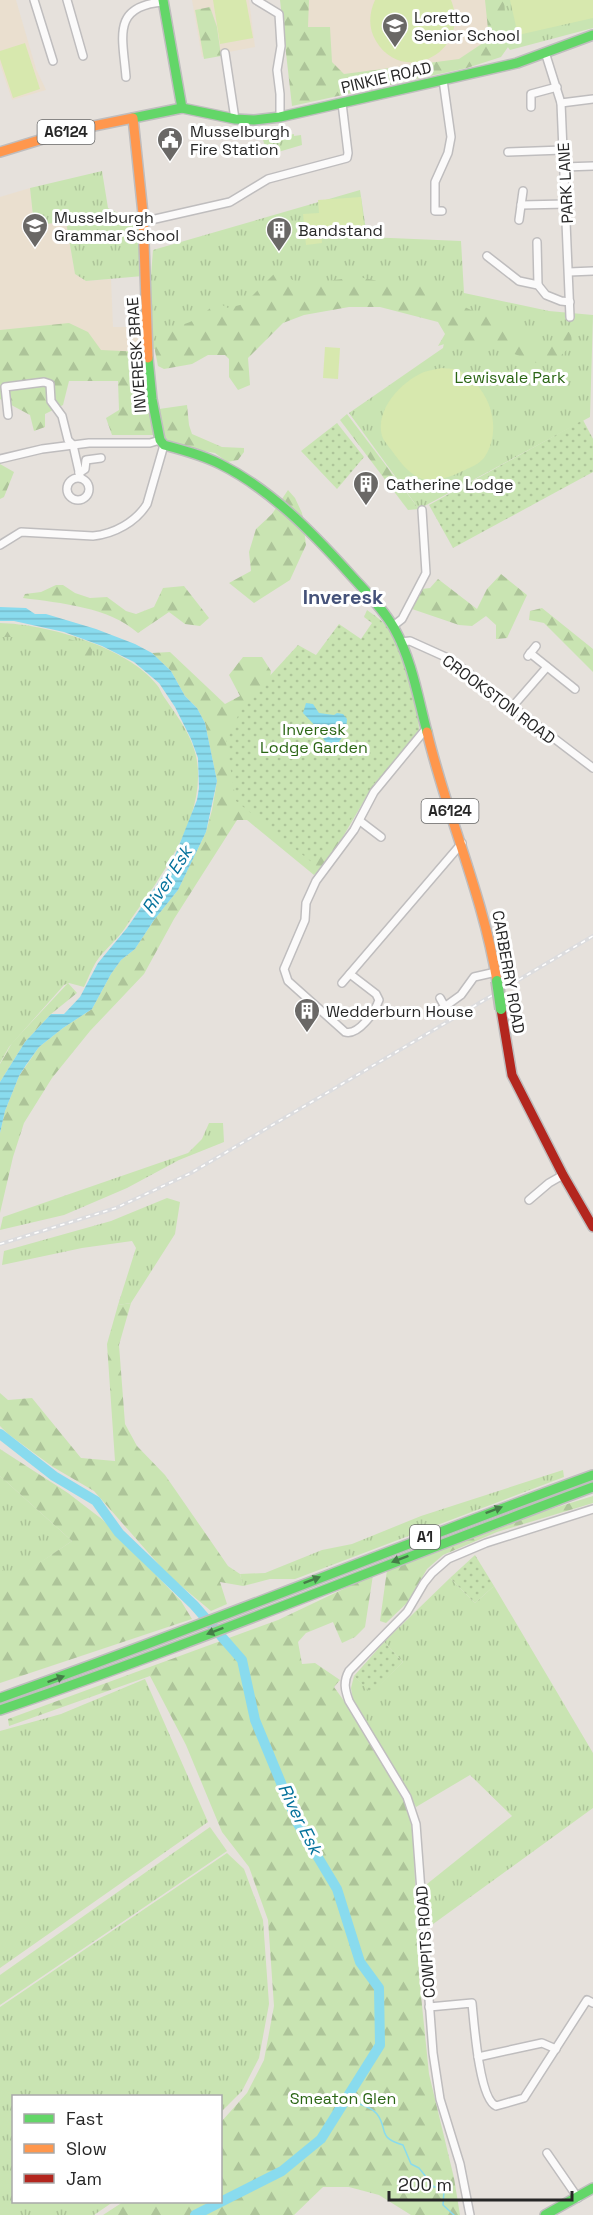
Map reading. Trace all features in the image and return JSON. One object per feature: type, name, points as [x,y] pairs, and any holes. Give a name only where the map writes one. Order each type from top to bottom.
[{"type":"main road","points":[[133,118],[182,108],[163,1]]},
{"type":"main road","name":"PINKIE ROAD","points":[[182,108],[235,119],[254,120],[280,117],[517,63],[593,35]]},
{"type":"main road","name":"INVERESK BRAE","points":[[133,118],[142,222],[150,377],[162,442]]},
{"type":"main road","name":"A6124","points":[[1,148],[133,118]]},
{"type":"main road","name":"A6124","points":[[162,442],[217,462],[263,491],[297,520],[342,566],[380,608],[393,626],[400,642]]},
{"type":"main road","name":"CARBERRY ROAD","points":[[400,642],[414,675],[433,759],[485,916],[512,1075],[563,1175],[593,1227]]},
{"type":"main road","name":"A1","points":[[0,1698],[167,1638],[258,1601],[593,1475]]},
{"type":"main road","name":"A1","points":[[0,1710],[75,1685],[451,1539],[593,1487]]},
{"type":"main road","points":[[545,2215],[593,2188]]},
{"type":"street","points":[[34,0],[53,61]]},
{"type":"street","points":[[67,0],[82,56]]},
{"type":"street","points":[[256,0],[279,14],[281,46],[277,70],[280,117]]},
{"type":"street","points":[[126,77],[123,34],[125,20],[140,7],[163,1]]},
{"type":"street","name":"PARK LANE","points":[[545,52],[561,103],[570,317]]},
{"type":"street","points":[[225,53],[235,119]]},
{"type":"street","points":[[442,211],[435,211],[435,182],[448,153],[451,137],[443,80]]},
{"type":"street","points":[[531,107],[531,93],[557,87]]},
{"type":"street","points":[[561,103],[593,99]]},
{"type":"street","points":[[142,222],[230,202],[268,179],[346,158],[348,153],[342,103]]},
{"type":"street","points":[[508,152],[563,150]]},
{"type":"street","points":[[564,167],[593,166]]},
{"type":"street","points":[[519,220],[523,191]]},
{"type":"street","points":[[521,205],[567,204]]},
{"type":"street","points":[[537,242],[538,285],[546,295],[570,302]]},
{"type":"street","points":[[488,256],[519,281],[538,285]]},
{"type":"street","points":[[569,272],[593,271]]},
{"type":"street","points":[[8,415],[5,387],[44,382],[50,384],[51,401],[62,416],[68,440],[73,445],[80,475],[85,469],[86,460],[101,458]]},
{"type":"street","points":[[0,459],[42,449],[105,441],[162,442],[147,504],[138,515],[119,529],[104,535],[93,536],[21,532],[0,545]]},
{"type":"street","points":[[393,626],[402,619],[426,573],[422,510]]},
{"type":"street","name":"CROOKSTON ROAD","points":[[400,642],[410,641],[450,659],[593,768]]},
{"type":"street","points":[[536,646],[529,655],[575,689]]},
{"type":"street","points":[[513,706],[547,667]]},
{"type":"street","points":[[350,974],[376,994],[379,1000],[357,1030],[347,1034],[285,978],[285,965],[305,920],[306,903],[316,881],[360,820],[374,792],[426,730]]},
{"type":"street","points":[[360,820],[381,837]]},
{"type":"street","points":[[342,983],[462,843]]},
{"type":"street","points":[[436,1013],[461,995],[474,977],[496,976]]},
{"type":"street","points":[[440,998],[445,1007]]},
{"type":"street","points":[[529,1200],[549,1183],[563,1175]]},
{"type":"street","name":"COWPITS ROAD","points":[[470,2215],[459,2164],[440,2099],[429,2007],[416,1824],[407,1797],[349,1701],[345,1684],[349,1671],[407,1612],[424,1583],[441,1565],[486,1543],[593,1509]]},
{"type":"street","points":[[429,2007],[472,2003],[479,2068],[490,2102],[500,2105],[524,2098],[590,2001]]},
{"type":"street","points":[[478,2057],[542,2043],[556,2049]]},
{"type":"street","points":[[548,2153],[578,2198]]},
{"type":"shaded area","points":[[0,0],[16,0],[36,69],[46,90],[12,100],[0,64]]},
{"type":"shaded area","points":[[192,0],[249,0],[255,47],[202,57]]},
{"type":"shaded area","name":"Loretto Senior School","points":[[283,0],[499,0],[499,55],[295,101]]},
{"type":"shaded area","name":"Musselburgh Grammar School","points":[[30,188],[34,224],[66,222],[75,273],[86,281],[111,279],[113,327],[135,327],[140,333],[142,354],[100,357],[0,336],[0,197]]},
{"type":"green space","points":[[213,0],[246,0],[253,38],[220,44]]},
{"type":"green space","points":[[280,0],[309,0],[308,27],[330,27],[332,62],[344,74],[459,59],[489,39],[485,0],[504,0],[508,47],[501,57],[467,68],[292,106]]},
{"type":"green space","points":[[375,0],[451,0],[455,19],[452,35],[444,48],[432,57],[417,62],[402,61],[388,55],[373,36],[370,20]]},
{"type":"green space","points":[[499,0],[593,0],[593,28],[510,50],[505,43]]},
{"type":"green space","points":[[510,0],[593,0],[593,18],[518,35]]},
{"type":"green space","points":[[210,7],[217,27],[221,56],[204,59],[195,10]]},
{"type":"green space","points":[[25,43],[40,89],[13,98],[0,59],[0,51]]},
{"type":"green space","points":[[294,134],[294,136],[301,135],[302,145],[268,155],[263,140]]},
{"type":"green space","points":[[102,171],[108,208],[120,214],[138,212],[143,276],[86,281],[75,274],[66,222],[34,225],[30,188]]},
{"type":"green space","name":"Lewisvale Park","points":[[360,190],[367,237],[461,241],[464,293],[549,311],[593,315],[590,417],[419,509],[349,413],[443,348],[448,322],[365,293],[221,326],[152,350],[150,289],[153,250]]},
{"type":"green space","points":[[361,197],[364,226],[321,229],[322,243],[306,245],[303,214],[319,213],[318,200]]},
{"type":"green space","points":[[277,271],[298,283],[314,286],[334,280],[358,277],[389,283],[411,281],[471,310],[496,317],[517,328],[519,345],[546,353],[556,332],[571,332],[572,345],[558,358],[544,366],[479,343],[452,343],[438,346],[445,334],[438,322],[380,307],[349,307],[304,315],[283,323],[248,358],[250,385],[238,390],[229,377],[229,359],[225,355],[208,355],[192,364],[164,369],[158,366],[155,351],[157,331],[190,322],[203,315],[216,302],[228,308],[244,304]]},
{"type":"green space","points":[[69,323],[88,332],[101,350],[144,352],[154,435],[112,435],[106,418],[119,410],[118,381],[69,381],[63,405],[45,414],[45,427],[34,431],[30,415],[0,399],[0,330]]},
{"type":"green space","points":[[325,347],[340,348],[338,379],[323,378]]},
{"type":"green space","points":[[442,368],[460,371],[479,387],[491,410],[493,435],[484,458],[477,464],[443,479],[426,480],[410,472],[383,438],[382,416],[392,398],[407,382],[424,372]]},
{"type":"green space","points":[[187,405],[192,434],[222,447],[244,448],[238,460],[227,462],[215,453],[176,446],[166,441],[162,435],[159,409]]},
{"type":"green space","points":[[347,414],[419,509],[408,510],[340,420]]},
{"type":"green space","points":[[583,420],[593,439],[593,472],[453,548],[429,505]]},
{"type":"green space","points":[[337,423],[364,457],[337,489],[301,451]]},
{"type":"green space","points":[[0,464],[14,472],[4,497],[0,499]]},
{"type":"green space","points":[[288,490],[295,498],[302,513],[306,545],[290,580],[254,603],[229,583],[251,571],[249,552],[256,529],[272,514]]},
{"type":"green space","points":[[501,574],[527,595],[507,638],[496,639],[496,625],[486,616],[472,626],[459,625],[412,609],[422,589],[430,588],[438,579],[477,609],[487,589]]},
{"type":"green space","points":[[56,585],[63,585],[75,593],[90,598],[107,597],[126,611],[136,614],[154,607],[163,588],[184,586],[209,618],[200,626],[185,624],[169,612],[138,633],[113,617],[99,612],[68,604],[23,598],[25,594],[41,592]]},
{"type":"green space","points":[[542,608],[593,649],[593,672],[544,623],[529,620],[530,611]]},
{"type":"green space","name":"Inveresk Lodge Garden","points":[[367,610],[386,625],[398,647],[413,693],[419,730],[368,791],[347,826],[314,864],[236,801],[226,742],[243,705],[298,645],[316,655],[339,624],[361,639],[372,623],[364,617]]},
{"type":"green space","points":[[0,623],[40,628],[85,640],[127,659],[144,671],[158,686],[188,735],[197,761],[198,783],[187,828],[176,849],[125,928],[96,962],[84,987],[69,983],[64,985],[9,1047],[0,1063]]},
{"type":"green space","points":[[0,624],[30,628],[93,646],[91,659],[47,641],[28,642],[24,637],[0,637]]},
{"type":"green space","name":"Inveresk Lodge Garden","points":[[170,652],[225,704],[240,696],[229,675],[243,657],[262,657],[271,671],[269,688],[403,677],[415,735],[368,794],[330,859],[314,875],[247,820],[237,820],[174,919],[144,974],[90,1031],[52,1078],[24,1123],[13,1157],[0,1213],[0,1133],[5,1111],[19,1076],[39,1047],[92,1009],[121,960],[135,949],[178,890],[206,832],[217,781],[205,723],[197,708],[185,696],[171,671],[152,653]]},
{"type":"green space","points":[[68,983],[77,993],[51,1014],[25,1042],[0,1082],[0,1064],[12,1043]]},
{"type":"green space","points":[[209,1123],[223,1123],[224,1142],[179,1160],[127,1188],[64,1215],[0,1230],[3,1217],[188,1153],[202,1139]]},
{"type":"green space","points":[[167,1198],[180,1202],[175,1234],[131,1303],[118,1305],[136,1248],[132,1241],[82,1248],[2,1265],[4,1251],[111,1221]]},
{"type":"green space","points":[[131,1303],[119,1345],[125,1424],[137,1446],[165,1475],[228,1566],[240,1574],[243,1586],[220,1582],[227,1604],[211,1611],[168,1575],[94,1491],[53,1467],[0,1426],[0,1393],[8,1400],[32,1398],[81,1458],[115,1461],[107,1344],[118,1305]]},
{"type":"green space","points":[[0,1449],[68,1493],[103,1520],[181,1601],[192,1619],[0,1683],[0,1570],[4,1573],[21,1575],[72,1541],[0,1476]]},
{"type":"green space","points":[[563,1470],[564,1477],[295,1579],[270,1579],[243,1586],[240,1574],[265,1573],[322,1550],[352,1544],[421,1516]]},
{"type":"green space","points":[[0,1476],[72,1541],[0,1590]]},
{"type":"green space","points":[[593,1496],[593,1503],[497,1532],[443,1555],[427,1569],[408,1602],[386,1623],[380,1621],[387,1570],[535,1514]]},
{"type":"green space","points":[[475,1555],[494,1586],[475,1603],[450,1578]]},
{"type":"green space","name":"Smeaton Glen","points":[[373,1575],[365,1627],[355,1637],[342,1643],[333,1622],[306,1633],[298,1642],[302,1664],[315,1663],[340,1680],[334,1687],[407,1806],[413,1834],[419,1976],[429,2074],[454,2178],[460,2215],[411,2215],[379,2195],[349,2187],[323,2187],[294,2215],[103,2215],[121,2203],[222,2203],[222,2121],[247,2093],[264,2060],[274,2006],[268,1920],[249,1867],[222,1832],[186,1745],[150,1676],[9,1726],[8,1719],[278,1620]]},
{"type":"green space","points":[[450,1578],[475,1603],[494,1586],[593,1753],[593,1808],[429,1927],[427,1884],[512,1816],[470,1775],[416,1807],[353,1700],[351,1688],[354,1676],[372,1693],[403,1662],[384,1642]]},
{"type":"green space","points":[[384,1642],[403,1662],[372,1694],[354,1676]]},
{"type":"green space","points":[[145,1679],[208,1822],[0,1968],[0,1731],[61,1714]]},
{"type":"green space","points":[[210,1827],[227,1851],[0,2005],[0,1975]]},
{"type":"green space","points":[[227,1853],[244,1869],[263,1920],[269,2004],[259,2058],[242,2091],[222,2111],[222,2095],[12,2095],[12,2203],[112,2203],[94,2215],[0,2215],[0,2007]]},
{"type":"water","points":[[0,607],[26,608],[35,614],[46,614],[96,629],[152,653],[171,671],[185,696],[197,708],[205,723],[217,781],[206,832],[178,890],[135,949],[121,960],[92,1009],[39,1047],[19,1076],[5,1111],[0,1133],[0,1082],[25,1042],[51,1014],[64,1014],[80,997],[98,963],[127,928],[172,863],[197,800],[199,788],[198,758],[191,739],[175,707],[159,683],[134,662],[102,646],[64,632],[14,621],[0,621]]},
{"type":"water","points":[[306,703],[313,704],[319,713],[343,714],[347,719],[346,731],[337,745],[328,744],[321,732],[303,713]]},
{"type":"waterway","name":"River Esk","points":[[0,1434],[54,1476],[96,1501],[119,1533],[194,1605],[242,1660],[255,1720],[298,1824],[337,1889],[360,1962],[379,1988],[380,2045],[321,2139],[282,2171],[222,2201]]},
{"type":"waterway","points":[[346,2100],[367,2107],[377,2114],[386,2136],[403,2145],[411,2164],[419,2168],[434,2187],[440,2187],[444,2191],[443,2205],[454,2215]]},
{"type":"waterway","name":"River Esk","points":[[195,2215],[219,2203]]},
{"type":"railway","points":[[0,1244],[116,1208],[191,1173],[593,936]]},
{"type":"traffic: fast","points":[[163,0],[182,108]]},
{"type":"traffic: fast","points":[[133,118],[182,108],[235,119],[254,120],[280,117],[517,63],[593,35]]},
{"type":"traffic: fast","points":[[148,358],[152,399],[160,440],[164,445],[220,464],[256,486],[289,512],[334,557],[378,606],[394,628],[414,679],[427,732]]},
{"type":"traffic: fast","points":[[497,981],[501,1009]]},
{"type":"traffic: fast","points":[[0,1698],[149,1644],[593,1475]]},
{"type":"traffic: fast","points":[[0,1710],[149,1657],[593,1487]]},
{"type":"traffic: fast","points":[[545,2215],[593,2188]]},
{"type":"traffic: slow","points":[[0,152],[69,131],[133,118],[143,214],[148,358]]},
{"type":"traffic: slow","points":[[427,732],[483,918],[497,981]]},
{"type":"traffic: jam","points":[[501,1009],[512,1075],[563,1175],[593,1227]]},
{"type":"place","name":"Loretto Senior School","points":[[395,49]]},
{"type":"place","name":"Musselburgh Fire Station","points":[[170,163]]},
{"type":"place","name":"Musselburgh Grammar School","points":[[35,249]]},
{"type":"place","name":"Bandstand","points":[[279,253]]},
{"type":"place","name":"Catherine Lodge","points":[[366,507]]},
{"type":"place","name":"Wedderburn House","points":[[307,1034]]},
{"type":"district","name":"Inveresk","points":[[343,597]]}]
